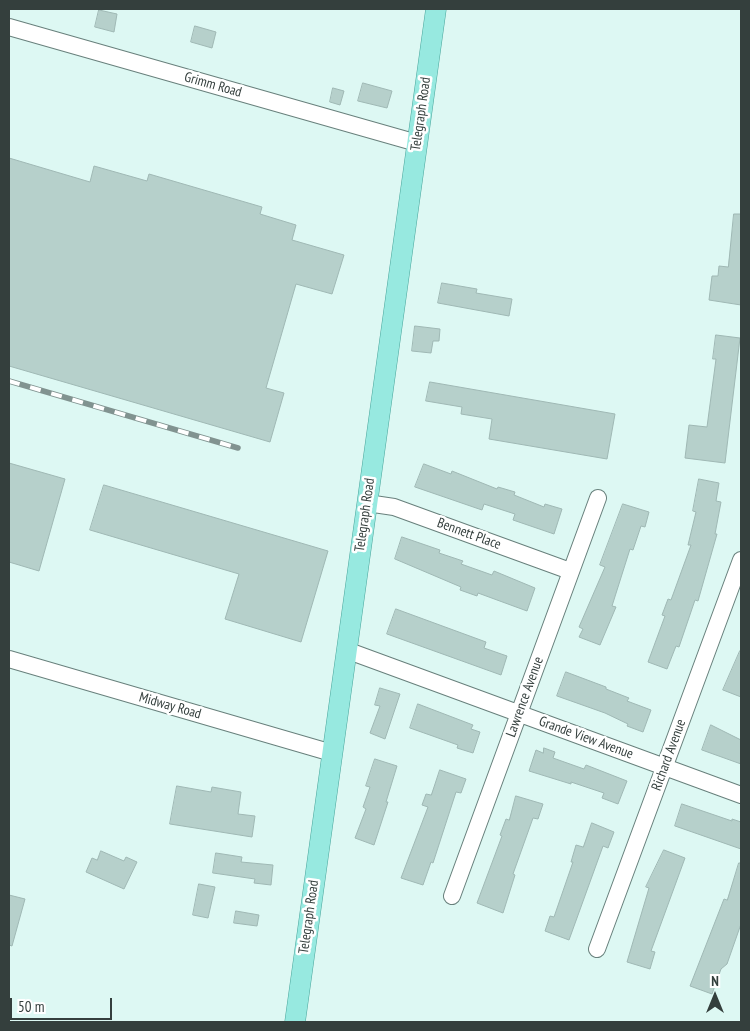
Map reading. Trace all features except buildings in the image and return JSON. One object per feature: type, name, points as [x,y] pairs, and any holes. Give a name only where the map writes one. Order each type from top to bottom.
[{"type":"main road","name":"Telegraph Road","points":[[295,1022],[436,9]]},
{"type":"street","name":"Grimm Road","points":[[9,28],[417,143]]},
{"type":"street","name":"Lawrence Avenue","points":[[452,896],[598,498]]},
{"type":"street","name":"Bennett Place","points":[[367,503],[394,507],[570,571]]},
{"type":"street","name":"Richard Avenue","points":[[597,949],[741,560]]},
{"type":"street","name":"Grande View Avenue","points":[[346,650],[741,795]]},
{"type":"street","name":"Midway Road","points":[[9,659],[332,753]]},
{"type":"railway","points":[[9,381],[238,448]]}]
